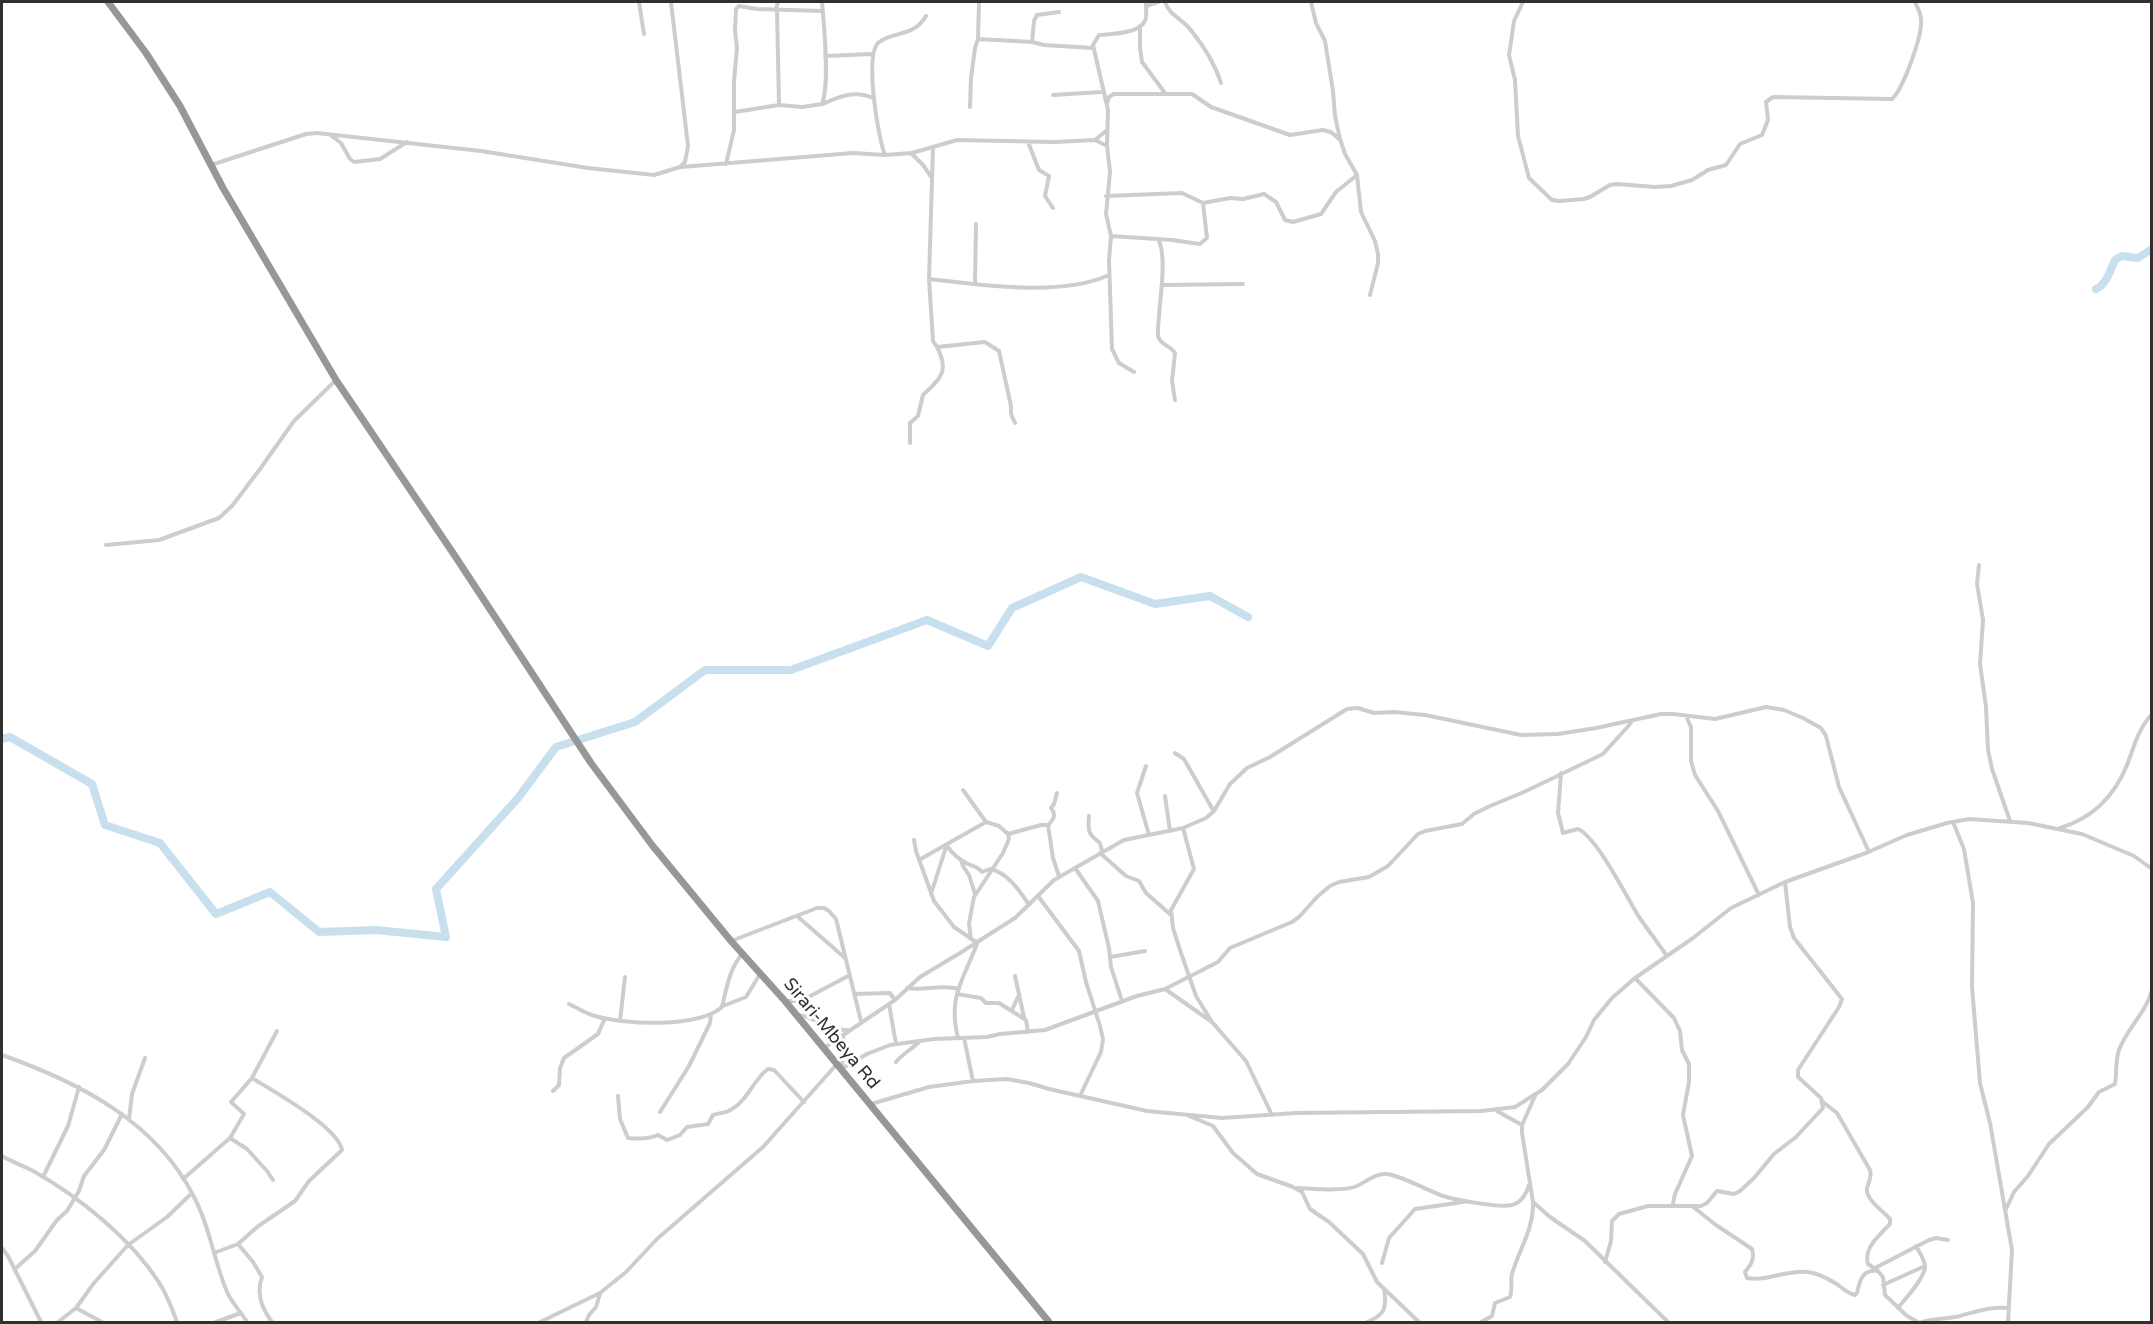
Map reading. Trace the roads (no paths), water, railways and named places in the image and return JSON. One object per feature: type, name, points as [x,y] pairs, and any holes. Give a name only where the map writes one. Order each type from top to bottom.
[{"type":"highway","name":"Sirari-Mbeya Rd","points":[[108,2],[146,53],[180,106],[211,165],[336,380],[591,764],[652,845],[731,941],[785,1001],[1049,1323]]},
{"type":"street","points":[[639,2],[644,34]]},
{"type":"street","points":[[671,2],[688,146],[685,162],[680,167]]},
{"type":"street","points":[[726,164],[732,141],[735,112],[734,81],[737,48],[735,2]]},
{"type":"street","points":[[778,2],[779,105]]},
{"type":"street","points":[[822,2],[825,56],[825,94],[822,104]]},
{"type":"street","points":[[970,107],[971,78],[978,39],[979,2]]},
{"type":"street","points":[[1158,2],[1146,4],[1146,18],[1140,27],[1140,48],[1142,62],[1166,94]]},
{"type":"street","points":[[1165,2],[1170,12],[1187,25],[1203,46],[1221,83]]},
{"type":"street","points":[[1311,2],[1316,22],[1325,41],[1340,139],[1345,154],[1357,175],[1361,212],[1375,241],[1378,254],[1370,295]]},
{"type":"street","points":[[1523,2],[1514,21],[1509,56],[1515,80],[1518,136],[1529,178],[1552,200],[1559,201],[1590,197],[1610,185],[1617,184],[1671,186],[1692,180],[1708,170],[1726,165],[1740,144],[1762,135],[1768,120],[1766,102],[1773,97],[1892,99],[1906,76],[1921,28],[1921,17],[1915,2]]},
{"type":"street","points":[[737,7],[822,11]]},
{"type":"street","points":[[1032,42],[1036,15],[1059,12]]},
{"type":"street","points":[[885,155],[879,138],[873,98],[874,48],[879,42],[908,32],[920,24],[926,16]]},
{"type":"street","points":[[1107,104],[1102,92],[1093,48],[1094,42],[1099,35],[1140,27]]},
{"type":"street","points":[[978,39],[1093,48]]},
{"type":"street","points":[[825,56],[873,54]]},
{"type":"street","points":[[1053,95],[1102,92]]},
{"type":"street","points":[[735,112],[779,105],[802,107],[822,104],[848,94],[873,98]]},
{"type":"street","points":[[1134,372],[1119,363],[1112,349],[1109,275],[1111,236],[1107,224],[1106,196],[1110,172],[1107,146],[1109,98],[1114,94],[1192,94],[1211,107],[1290,135],[1323,130],[1340,139]]},
{"type":"street","points":[[1095,140],[1107,130]]},
{"type":"street","points":[[211,165],[306,134],[406,142],[654,175],[680,167],[853,153],[885,155],[912,153],[957,140],[1028,142],[1095,140],[1107,146]]},
{"type":"street","points":[[328,134],[341,143],[354,162],[380,159],[406,142]]},
{"type":"street","points":[[1028,142],[1039,171],[1049,176],[1045,196],[1053,208]]},
{"type":"street","points":[[910,443],[910,423],[918,416],[923,395],[933,387],[943,373],[942,357],[933,341],[929,279],[933,147]]},
{"type":"street","points":[[912,153],[932,179]]},
{"type":"street","points":[[1106,196],[1182,193],[1203,203],[1230,198],[1243,199],[1264,194],[1276,202],[1285,220],[1293,222],[1321,214],[1336,192],[1357,175]]},
{"type":"street","points":[[1111,236],[1158,239],[1194,245],[1204,242],[1207,238],[1203,203]]},
{"type":"street","points":[[975,283],[976,224]]},
{"type":"street","points":[[1158,239],[1162,249],[1158,336],[1160,342],[1174,351],[1172,381],[1174,400]]},
{"type":"street","points":[[929,279],[1023,287],[1061,286],[1096,281],[1109,275]]},
{"type":"street","points":[[1162,285],[1243,285]]},
{"type":"street","points":[[937,347],[985,342],[999,351],[1002,356],[1011,414],[1015,423]]},
{"type":"street","points":[[106,545],[159,540],[219,518],[232,506],[294,421],[336,380]]},
{"type":"street","points":[[1979,565],[1977,584],[1983,620],[1980,664],[1986,707],[1987,744],[1992,769],[2010,822]]},
{"type":"street","points":[[823,1048],[895,1000],[920,976],[1015,918],[1059,876],[1124,840],[1183,828],[1206,818],[1214,811],[1225,789],[1247,768],[1270,758],[1347,709],[1358,708],[1374,714],[1403,712],[1425,715],[1521,735],[1558,734],[1631,722],[1661,714],[1715,719],[1766,707],[1784,710],[1815,724],[1826,736],[1839,787],[1869,852]]},
{"type":"street","points":[[2059,828],[2090,815],[2111,795],[2126,766],[2140,729],[2151,714]]},
{"type":"street","points":[[1686,716],[1691,727],[1691,761],[1695,775],[1718,811],[1759,895]]},
{"type":"street","points":[[540,1323],[600,1293],[626,1272],[679,1219],[763,1147],[839,1067],[896,1044],[1045,1030],[1122,1001],[1165,989],[1218,962],[1230,948],[1292,922],[1330,886],[1339,882],[1369,877],[1379,872],[1396,859],[1419,834],[1462,825],[1483,810],[1603,754],[1631,722]]},
{"type":"street","points":[[1176,753],[1184,759],[1214,811]]},
{"type":"street","points":[[1146,766],[1137,793],[1149,835]]},
{"type":"street","points":[[1561,773],[1558,813],[1563,832],[1578,830],[1587,834],[1603,855],[1640,918],[1667,956]]},
{"type":"street","points":[[963,790],[986,822],[999,826],[1008,834],[1009,839],[1003,854],[975,894]]},
{"type":"street","points":[[1057,793],[1051,808],[1054,818],[1048,825],[1053,858],[1059,876]]},
{"type":"street","points":[[1165,796],[1170,831]]},
{"type":"street","points":[[1089,816],[1089,832],[1100,843],[1101,852],[1126,876],[1139,881],[1146,893],[1171,916]]},
{"type":"street","points":[[870,1104],[929,1087],[1007,1079],[1147,1111],[1222,1118],[1350,1112],[1494,1110],[1515,1107],[1536,1095],[1568,1064],[1586,1037],[1593,1020],[1604,1006],[1635,978],[1693,938],[1731,908],[1785,882],[1869,852],[1907,835],[1953,822],[1985,819],[2059,828],[2082,834],[2116,848],[2134,856],[2151,868]]},
{"type":"street","points":[[919,860],[986,822]]},
{"type":"street","points":[[1953,822],[1964,849],[1972,894],[1974,920],[1972,987],[1976,1054],[1980,1083],[1989,1113],[2012,1250],[2007,1323]]},
{"type":"street","points":[[1008,834],[1048,825]]},
{"type":"street","points":[[1183,828],[1194,869],[1173,905],[1171,916],[1173,928],[1196,996],[1212,1022],[1250,1066],[1261,1095],[1272,1115]]},
{"type":"street","points":[[914,840],[931,895],[954,927],[977,941]]},
{"type":"street","points":[[947,846],[961,859],[978,867],[982,872],[993,869],[1001,873],[1015,885],[1029,905]]},
{"type":"street","points":[[931,895],[942,855],[947,846]]},
{"type":"street","points":[[961,859],[975,894],[973,909],[969,917],[971,939]]},
{"type":"street","points":[[1076,868],[1097,898],[1122,1001]]},
{"type":"street","points":[[1785,882],[1790,927],[1794,938],[1842,999],[1798,1070],[1798,1077],[1822,1102],[1837,1113],[1870,1170],[1871,1178],[1866,1191],[1868,1196],[1890,1219],[1890,1224],[1877,1237],[1866,1257],[1867,1263],[1882,1275],[1885,1295],[1898,1308],[1920,1323],[1940,1317],[1959,1316],[1977,1309],[2007,1308]]},
{"type":"street","points":[[1038,896],[1080,951],[1102,1034],[1102,1047],[1080,1096]]},
{"type":"street","points":[[731,941],[817,908],[829,911],[838,927],[861,1021]]},
{"type":"street","points":[[796,915],[845,958]]},
{"type":"street","points":[[958,1038],[954,1005],[977,941]]},
{"type":"street","points":[[1110,957],[1145,951]]},
{"type":"street","points":[[722,1006],[731,970],[743,953]]},
{"type":"street","points":[[569,1004],[592,1015],[620,1021],[664,1023],[701,1017],[746,997],[752,991],[760,973]]},
{"type":"street","points":[[785,1001],[801,1001],[850,975]]},
{"type":"street","points":[[1016,975],[1018,995],[1028,1032]]},
{"type":"street","points":[[620,1021],[625,977]]},
{"type":"street","points":[[1635,978],[1674,1018],[1680,1028],[1682,1050],[1689,1064],[1689,1082],[1683,1115],[1692,1156],[1677,1188],[1673,1204]]},
{"type":"street","points":[[907,988],[925,990],[946,985],[981,998],[986,1003],[999,1003],[1024,1018]]},
{"type":"street","points":[[1165,989],[1212,1022]]},
{"type":"street","points":[[2006,1210],[2014,1192],[2028,1176],[2049,1144],[2088,1107],[2099,1092],[2115,1084],[2116,1061],[2120,1048],[2143,1011],[2151,991]]},
{"type":"street","points":[[854,994],[890,993],[895,1000]]},
{"type":"street","points":[[1012,1010],[1018,995]]},
{"type":"street","points":[[889,1004],[896,1044]]},
{"type":"street","points":[[660,1112],[689,1066],[710,1023],[711,1014]]},
{"type":"street","points":[[795,1015],[810,1017],[835,1031],[849,1030]]},
{"type":"street","points":[[553,1091],[559,1085],[560,1068],[564,1058],[598,1034],[605,1018]]},
{"type":"street","points":[[183,1179],[230,1138],[244,1114],[231,1102],[252,1078],[277,1031]]},
{"type":"street","points":[[839,1067],[844,1052],[843,1035]]},
{"type":"street","points":[[964,1038],[973,1081]]},
{"type":"street","points":[[896,1062],[919,1042]]},
{"type":"street","points":[[2,1054],[79,1087],[129,1119],[169,1157],[192,1193],[227,1291],[247,1323]]},
{"type":"street","points":[[129,1119],[130,1101],[145,1058]]},
{"type":"street","points":[[618,1096],[620,1119],[628,1138],[634,1139],[658,1135],[668,1140],[680,1135],[687,1126],[708,1124],[713,1115],[731,1111],[768,1069],[774,1070],[804,1102]]},
{"type":"street","points":[[214,1253],[238,1244],[257,1227],[294,1201],[309,1181],[342,1150],[341,1143],[334,1135],[301,1108],[252,1078]]},
{"type":"street","points":[[43,1177],[68,1126],[79,1087]]},
{"type":"street","points":[[1481,1323],[1492,1316],[1496,1303],[1510,1298],[1513,1289],[1512,1276],[1532,1224],[1533,1202],[1522,1125],[1536,1095]]},
{"type":"street","points":[[1605,1262],[1614,1217],[1648,1206],[1673,1204],[1692,1206],[1707,1203],[1717,1191],[1734,1194],[1740,1191],[1774,1154],[1797,1137],[1814,1120],[1823,1108],[1822,1102]]},
{"type":"street","points":[[1494,1110],[1522,1125]]},
{"type":"street","points":[[1183,1113],[1213,1126],[1233,1153],[1257,1174],[1297,1188],[1351,1188],[1369,1178],[1389,1174],[1445,1197],[1512,1205],[1525,1195],[1529,1184]]},
{"type":"street","points":[[15,1269],[35,1251],[57,1220],[67,1211],[84,1176],[104,1150],[122,1114]]},
{"type":"street","points":[[230,1138],[247,1149],[273,1180]]},
{"type":"street","points":[[2,1156],[43,1177],[102,1219],[158,1279],[177,1323]]},
{"type":"street","points":[[1297,1188],[1304,1194],[1312,1211],[1329,1222],[1366,1258],[1376,1279],[1404,1305],[1419,1323]]},
{"type":"street","points":[[58,1323],[76,1308],[94,1283],[128,1245],[167,1217],[192,1193]]},
{"type":"street","points":[[1382,1263],[1389,1238],[1415,1209],[1466,1201]]},
{"type":"street","points":[[1533,1202],[1550,1217],[1585,1241],[1668,1323]]},
{"type":"street","points":[[1692,1206],[1752,1249],[1754,1257],[1745,1272],[1747,1278],[1810,1272],[1830,1280],[1848,1293],[1855,1294],[1863,1275],[1868,1271],[1934,1238],[1948,1240]]},
{"type":"street","points":[[238,1244],[254,1262],[262,1277],[259,1287],[260,1298],[272,1323]]},
{"type":"street","points":[[1898,1308],[1910,1293],[1924,1266],[1916,1246]]},
{"type":"street","points":[[2,1248],[15,1269],[41,1323]]},
{"type":"street","points":[[1883,1285],[1924,1266]]},
{"type":"street","points":[[1366,1323],[1379,1317],[1383,1312],[1384,1288]]},
{"type":"street","points":[[586,1323],[596,1307],[600,1293]]},
{"type":"street","points":[[76,1308],[102,1323]]},
{"type":"street","points":[[216,1323],[241,1313]]},
{"type":"waterway","points":[[2096,289],[2106,280],[2115,260],[2122,256],[2138,258],[2152,249]]},
{"type":"waterway","points":[[2,739],[10,737],[92,784],[105,825],[160,843],[216,914],[270,892],[319,932],[376,930],[446,937],[436,889],[518,798],[556,747],[635,722],[705,670],[791,670],[927,620],[988,646],[1012,608],[1081,577],[1155,604],[1210,596],[1248,617]]}]
